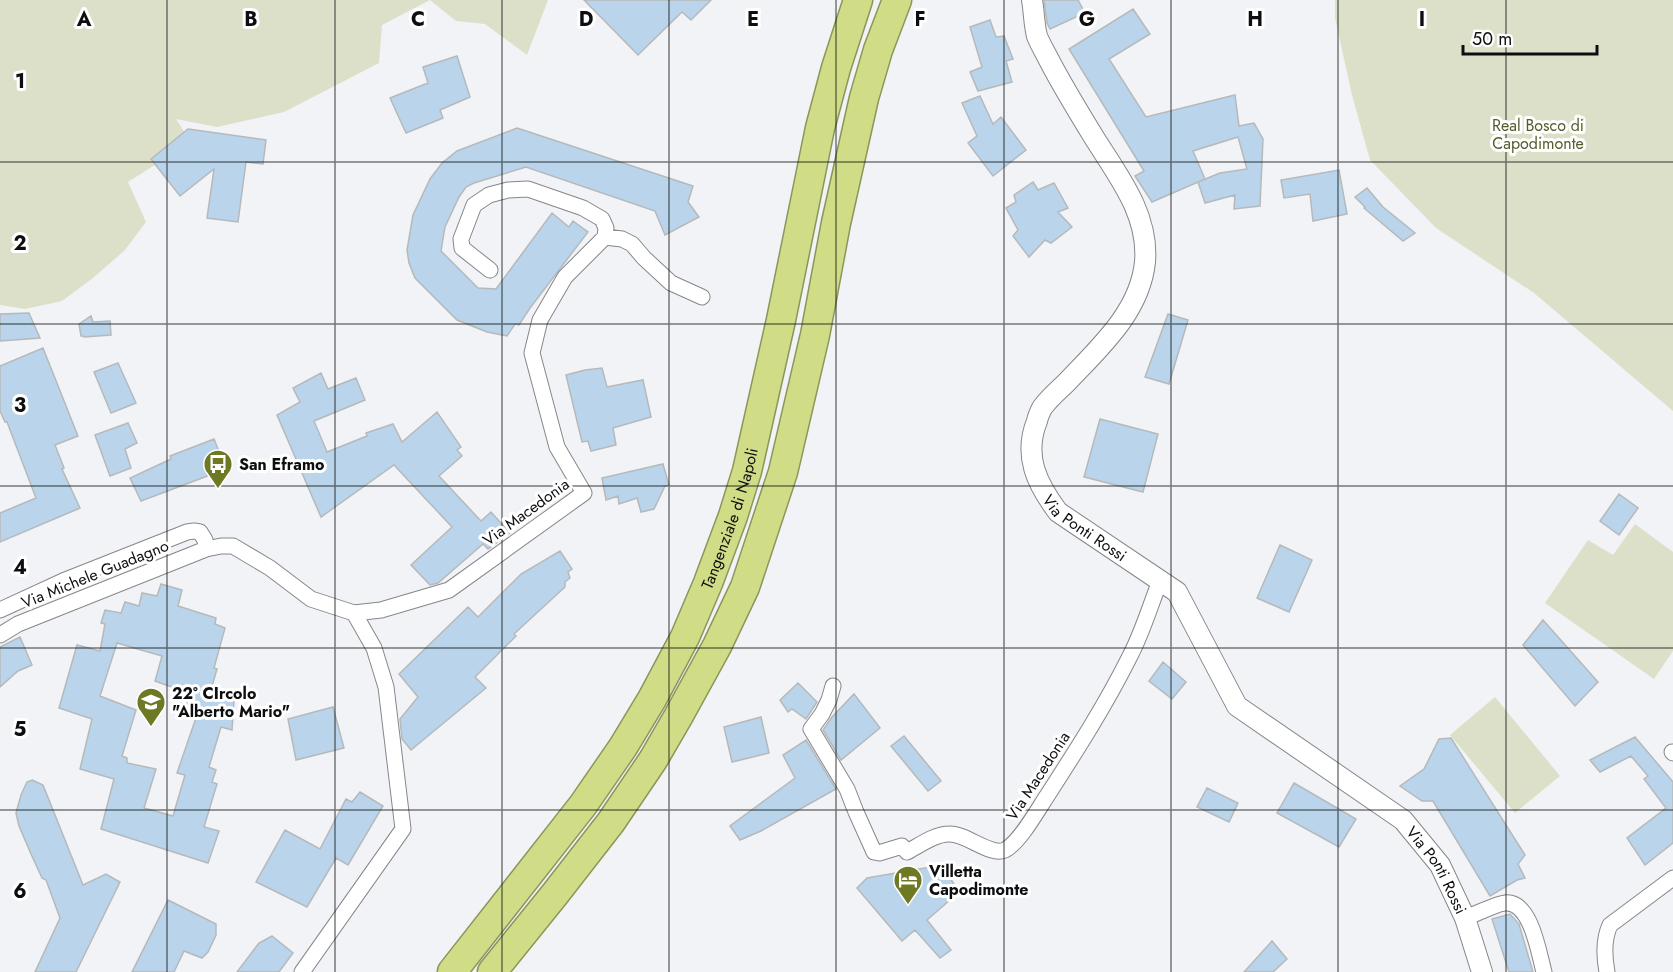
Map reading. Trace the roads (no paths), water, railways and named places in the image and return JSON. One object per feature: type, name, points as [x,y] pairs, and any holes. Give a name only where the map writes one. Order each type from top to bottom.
[{"type":"highway","name":"Tangenziale di Napoli","points":[[452,972],[583,805],[622,747],[652,699],[685,637],[708,583],[747,471],[786,298],[820,128],[858,0]]},
{"type":"highway","points":[[492,972],[610,822],[653,760],[711,656],[744,587],[783,472],[815,335],[836,223],[864,98],[878,50],[897,0]]},
{"type":"street","name":"Via Ponti Rossi","points":[[1032,0],[1037,36],[1061,83],[1124,185],[1138,212],[1142,224],[1145,261],[1136,295],[1114,332],[1041,409],[1033,431],[1030,449],[1035,475],[1045,495],[1058,512],[1177,592],[1237,705],[1403,820],[1440,865],[1465,918],[1482,972]]},
{"type":"street","points":[[490,270],[462,248],[461,239],[474,205],[489,195],[508,190],[528,189],[584,208],[602,219],[606,228],[605,237],[622,239],[632,244],[671,283],[702,297]]},
{"type":"street","name":"Via Macedonia","points":[[206,549],[233,546],[270,568],[311,599],[354,613],[381,610],[449,590],[584,493],[557,447],[532,353],[540,320],[565,277],[605,237]]},
{"type":"street","points":[[0,610],[63,580],[187,532],[200,532],[205,540],[206,549]]},
{"type":"street","name":"Via Michele Guadagno","points":[[0,635],[18,624],[206,549]]},
{"type":"street","name":"Via Macedonia","points":[[833,686],[822,714],[811,729],[847,789],[872,850],[879,853],[902,846],[907,852],[940,835],[956,834],[992,850],[1000,851],[1006,849],[1024,831],[1084,739],[1130,656],[1160,581]]},
{"type":"street","points":[[302,972],[403,829],[386,687],[374,648],[354,613]]},
{"type":"street","points":[[1607,972],[1604,958],[1606,935],[1610,925],[1673,878]]},
{"type":"street","points":[[1465,918],[1505,903],[1516,905],[1524,912],[1529,922],[1544,972]]},
{"type":"place","name":"San Eframo","points":[[218,490]]},
{"type":"place","name":"22° CIrcolo \"Alberto Mario\"","points":[[151,728]]},
{"type":"place","name":"Villetta Capodimonte","points":[[908,906]]},
{"type":"park label","name":"Real Bosco di Capodimonte","points":[[1538,134]]}]
